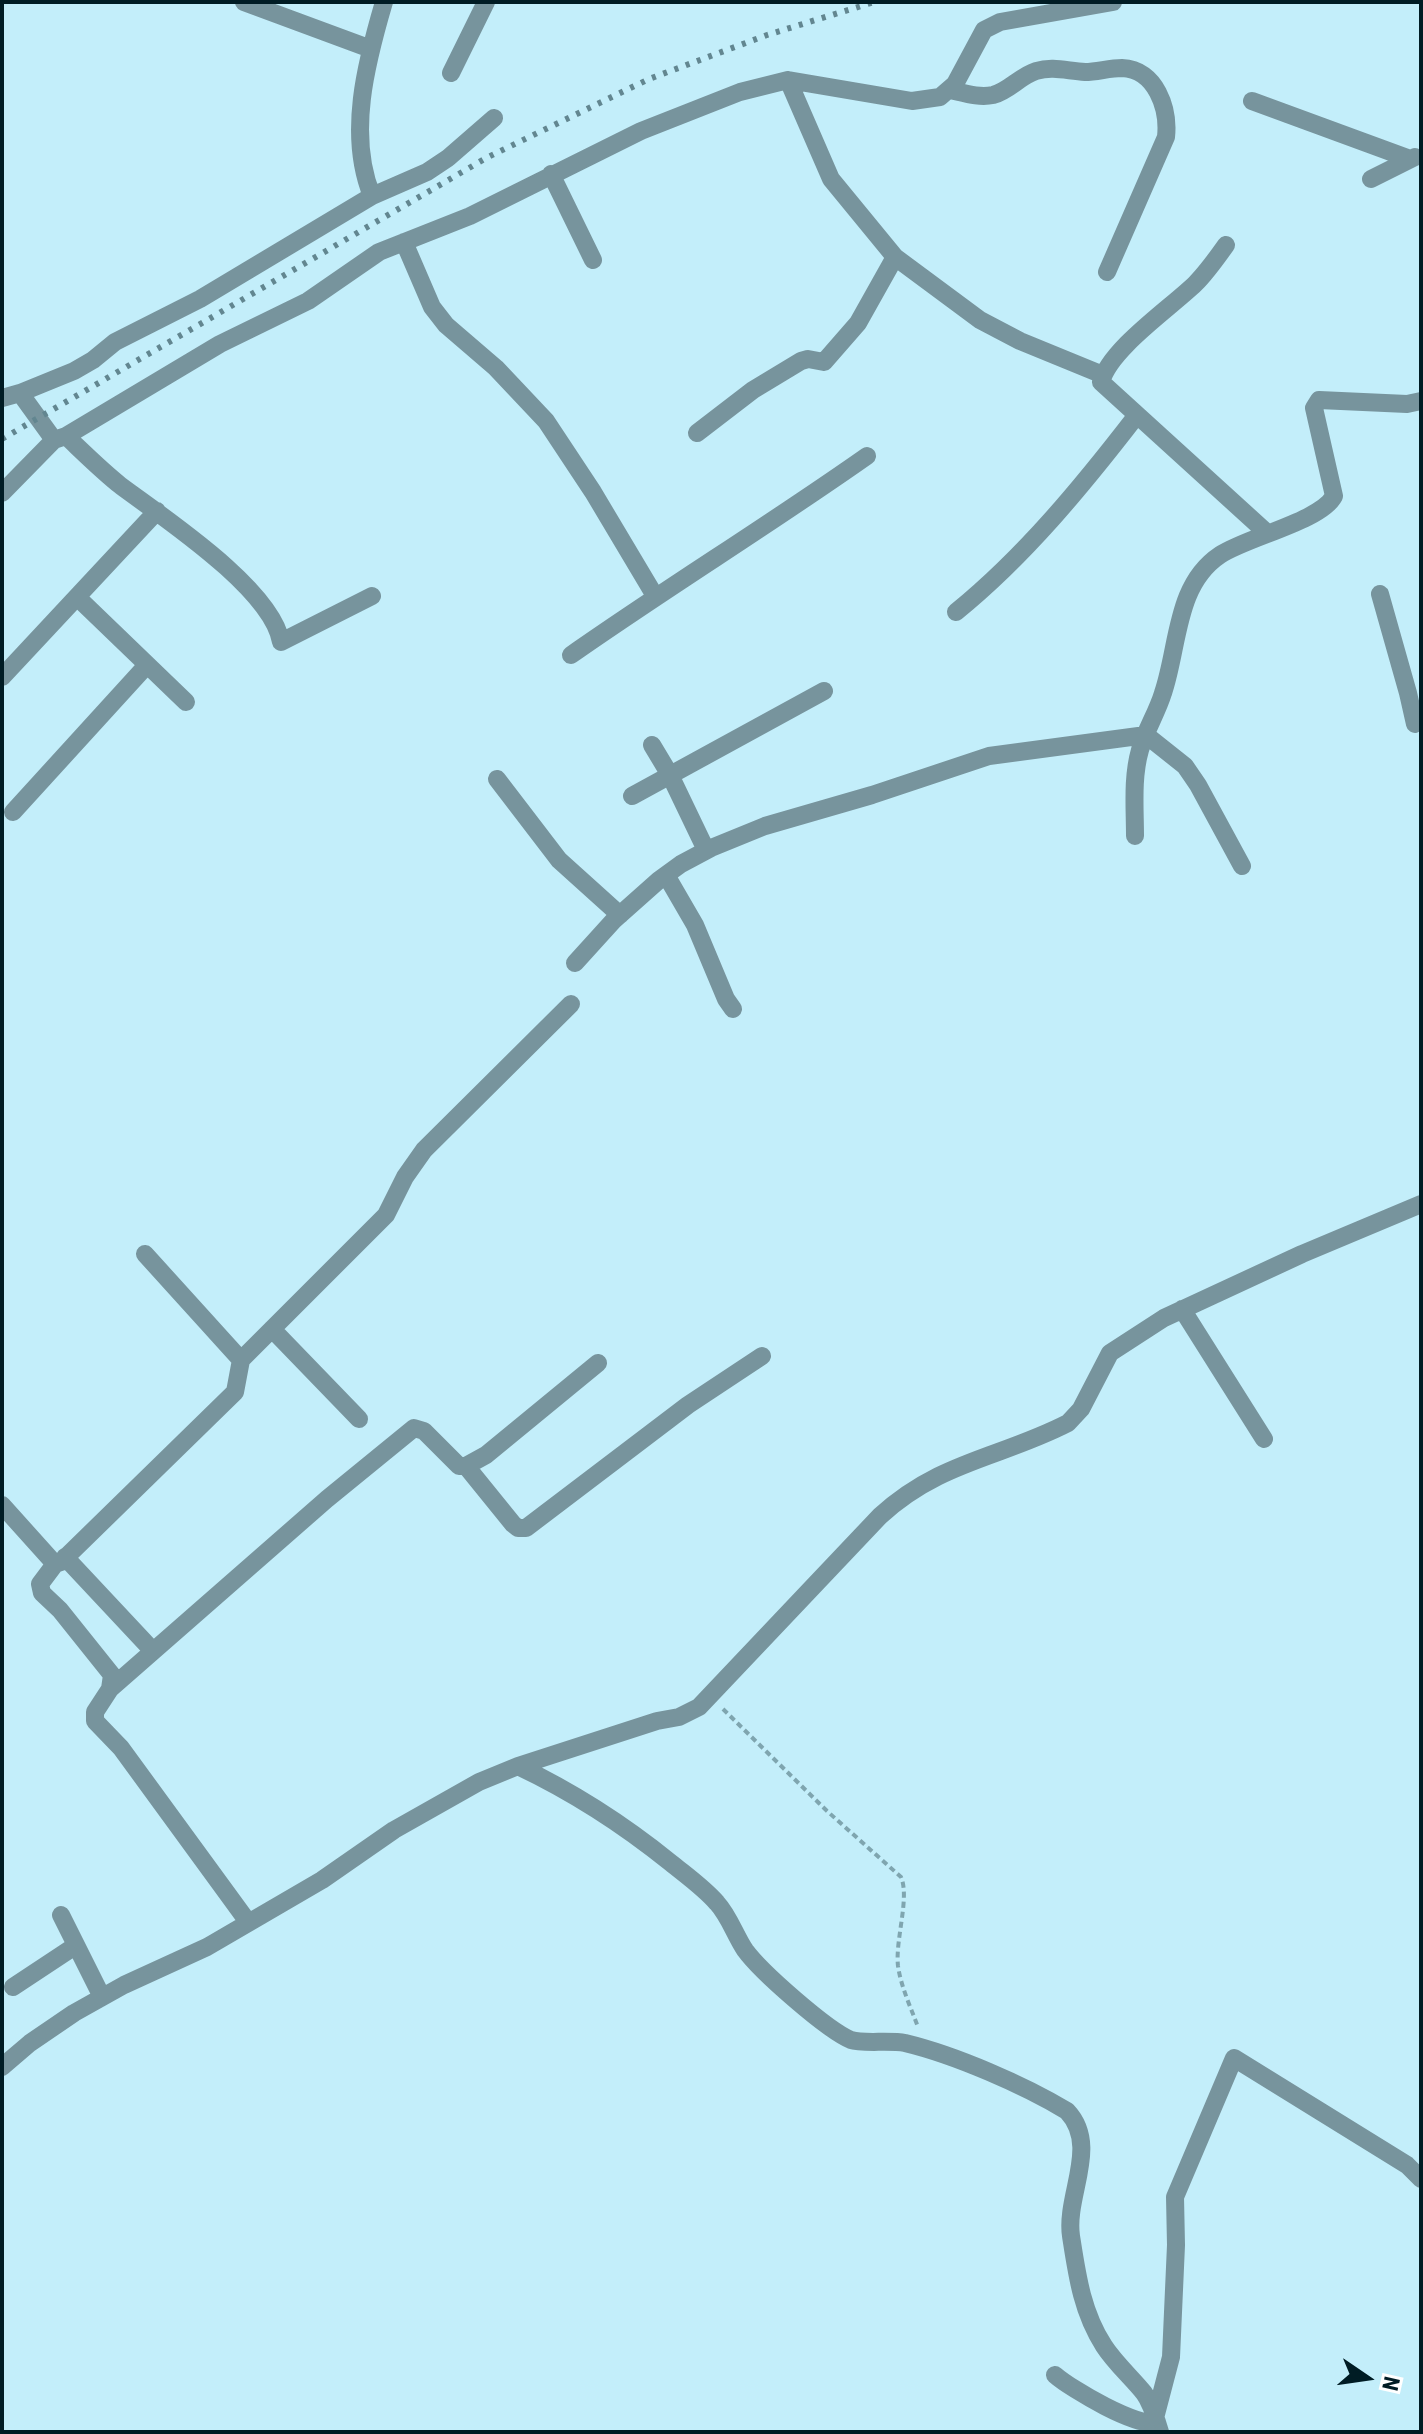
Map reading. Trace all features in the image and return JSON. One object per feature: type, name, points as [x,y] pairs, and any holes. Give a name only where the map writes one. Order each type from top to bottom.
[{"type":"street","points":[[244,2],[371,49]]},
{"type":"street","points":[[372,196],[360,155],[360,124],[371,49],[384,2]]},
{"type":"street","points":[[451,73],[486,2]]},
{"type":"street","points":[[2,493],[60,438],[220,344],[308,301],[379,252],[470,216],[641,131],[740,92],[788,80],[912,101],[940,97],[950,90],[984,30],[1000,22],[1113,2]]},
{"type":"street","points":[[950,90],[991,96],[1032,72],[1048,68],[1085,72],[1124,68],[1147,78],[1159,93],[1167,122],[1166,137],[1107,272]]},
{"type":"street","points":[[788,80],[831,179],[895,257],[980,320],[1020,341],[1103,375]]},
{"type":"street","points":[[1252,101],[1415,156]]},
{"type":"street","points":[[372,596],[281,642],[267,609],[252,591],[157,511],[60,438],[11,396],[74,371],[115,342],[200,299],[372,196],[436,166],[494,118]]},
{"type":"street","points":[[1371,179],[1415,156]]},
{"type":"street","points":[[551,174],[593,260]]},
{"type":"street","points":[[404,242],[432,307],[446,325],[496,368],[546,421],[655,596]]},
{"type":"street","points":[[1226,245],[1196,282],[1120,351],[1101,382],[1267,533]]},
{"type":"street","points":[[697,433],[753,390],[801,361],[824,362],[858,323],[895,257]]},
{"type":"street","points":[[1135,836],[1135,778],[1140,748],[1163,693],[1186,597],[1199,573],[1219,556],[1316,512],[1331,502],[1334,496],[1314,408],[1319,400],[1407,404],[1421,401]]},
{"type":"street","points":[[956,612],[1047,523],[1137,415]]},
{"type":"street","points":[[571,655],[655,596],[760,531],[867,456]]},
{"type":"street","points":[[2,677],[157,511]]},
{"type":"street","points":[[1380,594],[1415,692],[1415,724]]},
{"type":"street","points":[[77,597],[186,702]]},
{"type":"street","points":[[13,812],[147,665]]},
{"type":"street","points":[[632,796],[824,691]]},
{"type":"street","points":[[575,963],[620,915],[666,875],[706,850],[765,826],[989,756],[1146,735],[1192,775],[1242,866]]},
{"type":"street","points":[[652,745],[706,850]]},
{"type":"street","points":[[497,779],[559,860],[620,915]]},
{"type":"street","points":[[666,875],[695,925],[733,1009]]},
{"type":"street","points":[[110,1689],[112,1675],[60,1610],[42,1593],[40,1584],[235,1392],[241,1360],[386,1215],[405,1177],[424,1150],[571,1004]]},
{"type":"street","points":[[2,2067],[30,2043],[102,1997],[207,1947],[322,1880],[394,1830],[479,1782],[518,1766],[657,1721],[679,1717],[699,1707],[891,1506],[927,1480],[1068,1423],[1081,1409],[1110,1353],[1182,1309],[1421,1204]]},
{"type":"street","points":[[145,1254],[241,1360]]},
{"type":"street","points":[[1182,1309],[1264,1439]]},
{"type":"street","points":[[272,1329],[359,1419]]},
{"type":"street","points":[[466,1466],[513,1524],[526,1528],[688,1405],[762,1356]]},
{"type":"street","points":[[248,1922],[121,1748],[95,1721],[95,1712],[110,1689],[327,1499],[414,1428],[424,1431],[459,1466],[466,1466],[486,1455],[598,1363]]},
{"type":"street","points":[[2,1505],[153,1651]]},
{"type":"street","points":[[518,1766],[617,1821],[702,1887],[719,1905],[746,1951],[760,1966],[792,1997],[853,2041],[888,2040],[932,2053],[1010,2083],[1073,2117],[1082,2146],[1071,2208],[1071,2235],[1082,2303],[1104,2346],[1145,2394],[1157,2424]]},
{"type":"street","points":[[61,1915],[102,1997]]},
{"type":"street","points":[[13,1987],[75,1946]]},
{"type":"street","points":[[1157,2424],[1171,2357],[1175,2197],[1234,2058],[1407,2165],[1421,2179]]},
{"type":"street","points":[[1055,2375],[1076,2392],[1136,2421],[1157,2424]]},
{"type":"path","points":[[711,1695],[781,1767],[901,1877],[904,1892],[898,1928],[898,1966],[918,2027],[932,2053]]},
{"type":"railway","points":[[2,439],[488,157],[649,79],[767,35],[874,2]]}]
